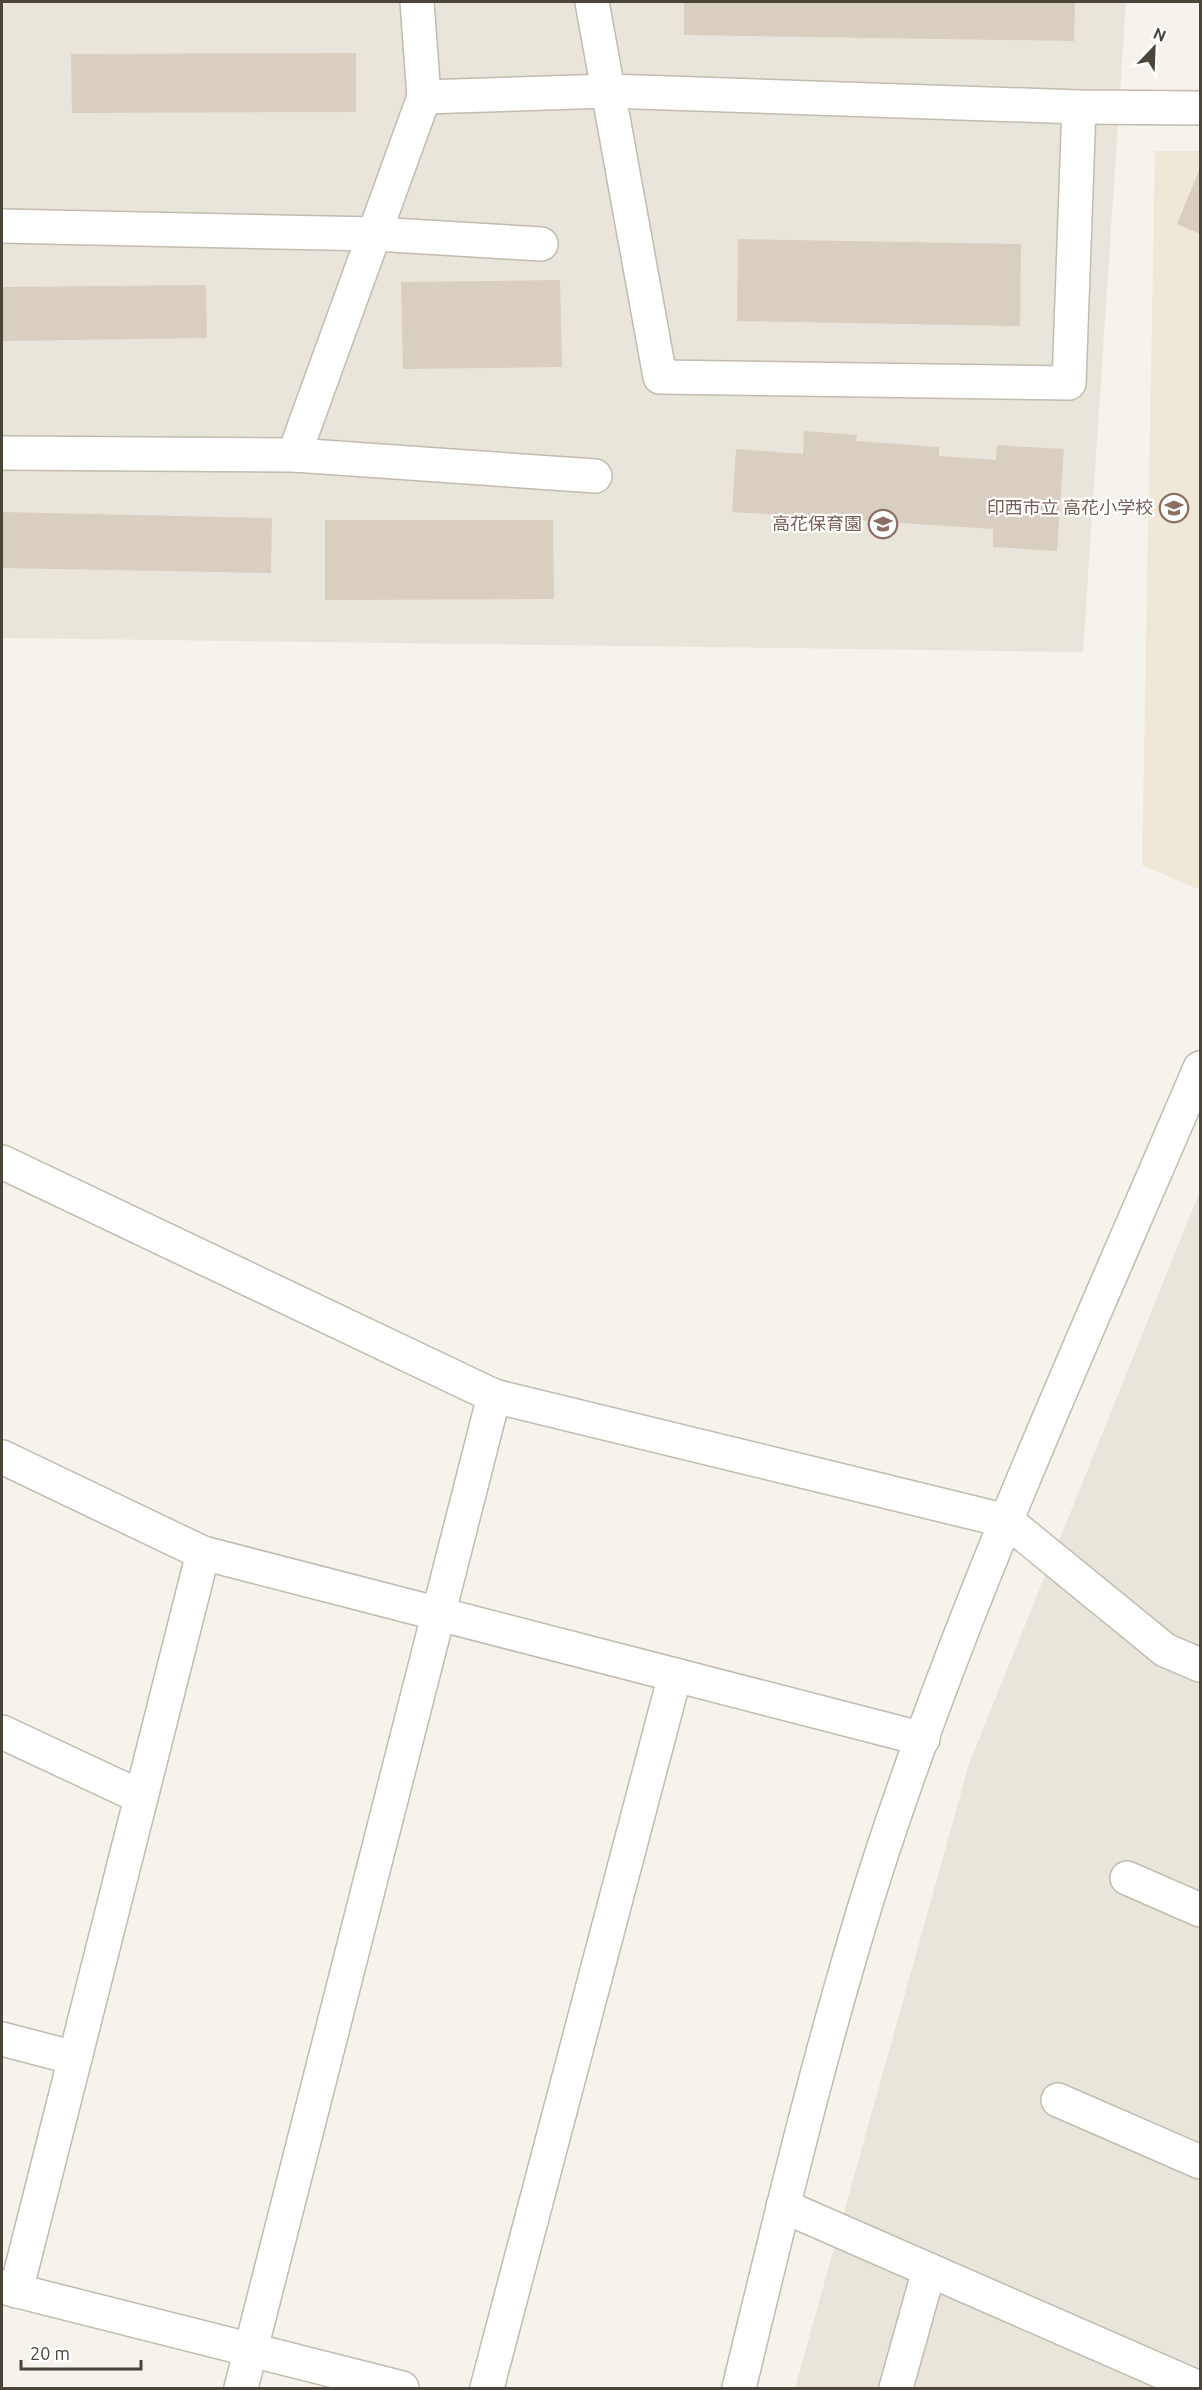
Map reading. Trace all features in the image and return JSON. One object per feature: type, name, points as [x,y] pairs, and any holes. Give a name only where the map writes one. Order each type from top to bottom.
[{"type":"street","points":[[294,455],[424,97],[417,2]]},
{"type":"street","points":[[592,2],[660,378],[1069,383],[1079,107]]},
{"type":"street","points":[[424,97],[608,91],[1079,107],[1200,108]]},
{"type":"street","points":[[2,226],[375,234],[541,244]]},
{"type":"street","points":[[2,453],[294,455],[595,476]]},
{"type":"street","points":[[739,2388],[783,2206],[840,1990],[877,1870],[967,1620],[1200,1068]]},
{"type":"street","points":[[2,1162],[494,1396],[1007,1521],[1165,1650],[1200,1665]]},
{"type":"street","points":[[241,2388],[494,1396]]},
{"type":"street","points":[[2,1457],[203,1553],[923,1739]]},
{"type":"street","points":[[203,1553],[75,2058],[9,2289],[402,2388]]},
{"type":"street","points":[[487,2388],[675,1675]]},
{"type":"street","points":[[2,1732],[141,1797]]},
{"type":"street","points":[[1127,1878],[1200,1910]]},
{"type":"street","points":[[2,2039],[75,2058]]},
{"type":"street","points":[[1058,2100],[1200,2162]]},
{"type":"street","points":[[783,2206],[1199,2388]]},
{"type":"street","points":[[896,2388],[929,2270]]},
{"type":"shaded area","points":[[2,2],[1126,2],[1083,652],[2,638]]},
{"type":"shaded area","name":"印西市立 高花小学校","points":[[1155,151],[1200,151],[1200,890],[1142,865]]},
{"type":"shaded area","points":[[1200,1191],[1200,2388],[795,2388],[969,1764]]},
{"type":"building","points":[[684,2],[1075,2],[1074,41],[684,35]]},
{"type":"building","points":[[356,53],[356,112],[72,113],[71,54]]},
{"type":"building","points":[[1200,168],[1200,234],[1177,224]]},
{"type":"building","points":[[738,239],[1021,244],[1020,326],[737,321]]},
{"type":"building","points":[[560,280],[562,367],[403,369],[401,282]]},
{"type":"building","points":[[206,285],[207,338],[2,341],[2,287]]},
{"type":"building","points":[[804,431],[857,435],[856,441],[939,447],[939,456],[996,460],[997,445],[1064,449],[1057,551],[993,547],[993,529],[732,512],[736,449],[803,454]]},
{"type":"building","points":[[2,512],[272,518],[271,573],[2,568]]},
{"type":"building","points":[[325,520],[553,520],[554,599],[325,600]]},
{"type":"place","name":"印西市立 高花小学校","points":[[1174,508]]},
{"type":"place","name":"高花保育園","points":[[883,524]]}]
